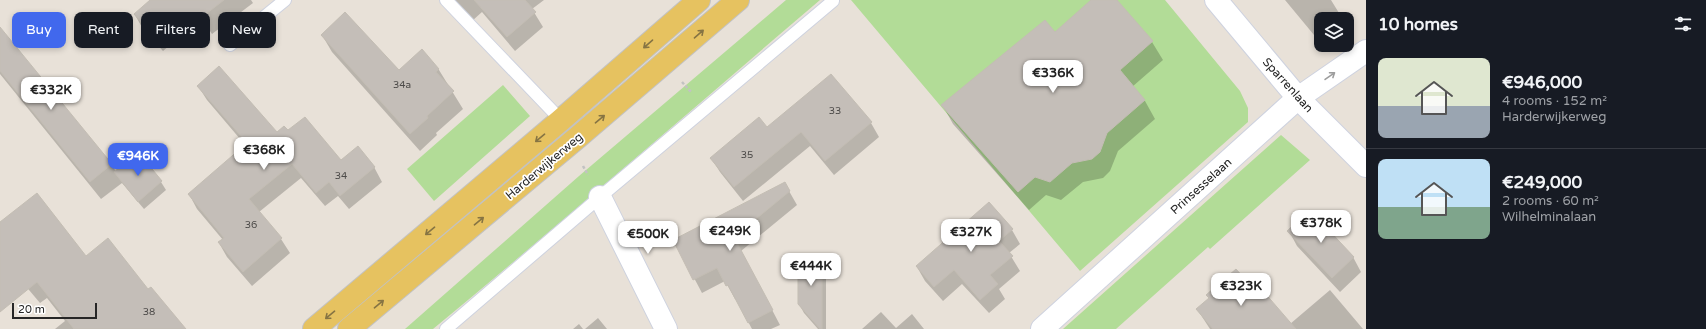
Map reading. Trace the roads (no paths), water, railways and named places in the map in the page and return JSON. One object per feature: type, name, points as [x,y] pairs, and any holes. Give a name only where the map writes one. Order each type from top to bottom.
[{"type":"main road","name":"Harderwijkerweg","points":[[314,329],[561,120],[699,0]]},
{"type":"main road","name":"Harderwijkerweg","points":[[349,329],[584,132],[738,0]]},
{"type":"street","name":"Sparrenlaan","points":[[1216,0],[1298,98],[1366,166]]},
{"type":"street","name":"Prinsesselaan","points":[[1042,329],[1298,98],[1366,51]]},
{"type":"street","points":[[600,197],[666,329]]},
{"type":"lane","points":[[270,12],[285,0]]},
{"type":"lane","name":"Harderwijkerweg","points":[[446,0],[561,120]]},
{"type":"lane","points":[[446,329],[833,1]]}]
